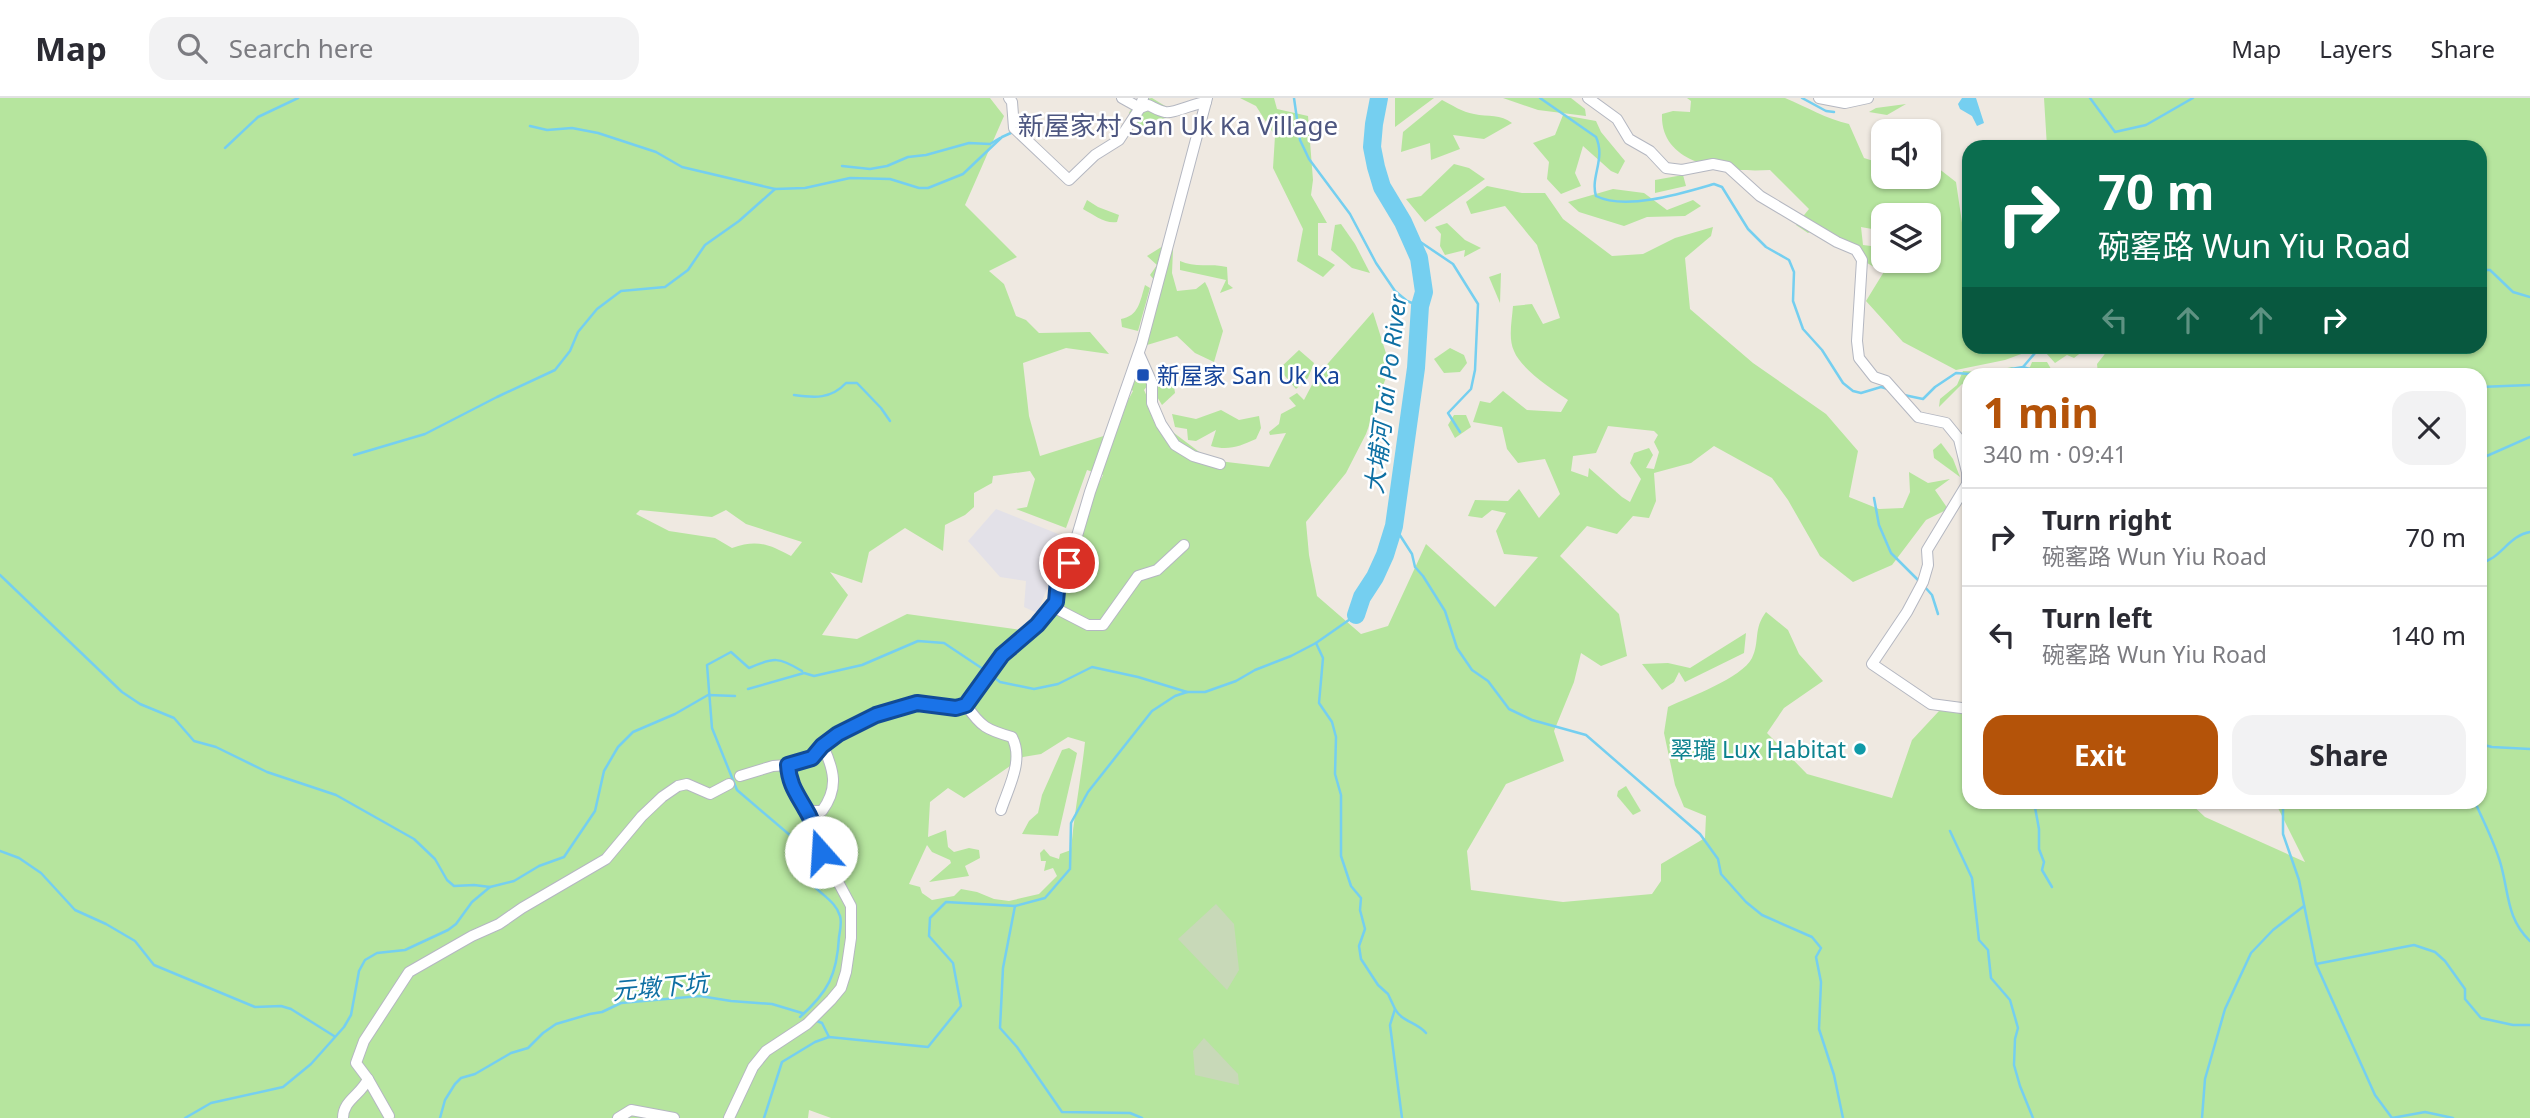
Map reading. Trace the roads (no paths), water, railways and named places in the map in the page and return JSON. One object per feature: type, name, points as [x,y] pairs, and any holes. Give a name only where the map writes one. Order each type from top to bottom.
[{"type":"street","points":[[1009,98],[1017,131],[1069,180],[1095,155],[1119,140],[1142,103]]},
{"type":"street","points":[[1122,98],[1172,113],[1207,100]]},
{"type":"street","points":[[1588,98],[1617,119],[1629,139],[1650,151],[1666,168],[1682,170],[1713,164],[1728,167],[1760,196],[1837,242],[1856,250],[1862,260],[1857,341],[1859,358],[1874,377],[1886,381],[1918,417],[1946,423],[1959,439],[1962,450]]},
{"type":"street","points":[[1819,98],[1845,103],[1868,98]]},
{"type":"street","points":[[740,776],[812,758],[838,734],[876,715],[927,703],[956,708],[966,705],[1002,655],[1037,625],[1053,607],[1058,580],[1069,563],[1090,492],[1139,354],[1207,100]]},
{"type":"street","points":[[1139,354],[1152,383],[1152,403],[1161,424],[1175,445],[1193,456],[1220,464]]},
{"type":"street","points":[[1962,493],[1927,550],[1928,565],[1923,582],[1907,612],[1872,664],[1931,704],[1962,708]]},
{"type":"street","points":[[1053,607],[1088,625],[1103,625],[1138,576],[1157,570],[1184,545]]},
{"type":"street","points":[[966,705],[979,724],[992,732],[1012,737],[1017,747],[1016,766],[1001,810]]},
{"type":"street","points":[[807,811],[822,811],[833,792],[834,772],[822,746]]},
{"type":"street","points":[[729,1118],[753,1067],[766,1051],[807,1024],[831,1000],[841,988],[846,972],[851,939],[851,906],[821,852],[807,811],[792,788],[788,778],[788,765]]},
{"type":"street","points":[[388,1116],[356,1063],[364,1041],[409,972],[472,936],[499,924],[606,859],[642,816],[670,790],[687,784],[710,794],[729,784]]},
{"type":"street","points":[[343,1118],[345,1104],[364,1088],[368,1079]]},
{"type":"street","points":[[618,1118],[631,1110],[674,1118]]},
{"type":"water","points":[[1962,98],[1976,98],[1984,123],[1977,126],[1972,116],[1960,109],[1958,104]]},
{"type":"waterway","points":[[225,148],[258,117],[298,98]]},
{"type":"waterway","points":[[1294,98],[1300,140],[1309,159],[1350,214],[1376,263],[1395,291],[1407,301],[1420,306]]},
{"type":"waterway","name":"大埔河 Tai Po River","points":[[1356,615],[1362,597],[1385,555],[1394,526],[1416,368],[1420,306],[1424,292],[1419,258],[1403,222],[1382,187],[1376,167],[1372,147],[1379,98]]},
{"type":"waterway","points":[[1540,98],[1596,137],[1599,145],[1596,196],[1623,202],[1638,201],[1671,196],[1714,184],[1722,187],[1748,229],[1766,247],[1789,260],[1794,272],[1793,301],[1803,329],[1822,350],[1843,383],[1853,391],[1861,393],[1881,387],[1888,389]]},
{"type":"waterway","points":[[1802,98],[1826,111],[1834,112]]},
{"type":"waterway","points":[[2090,98],[2115,132],[2146,125],[2193,98]]},
{"type":"waterway","points":[[1018,127],[1023,113]]},
{"type":"waterway","points":[[530,126],[547,130],[572,128],[598,133],[656,152],[682,167],[775,189]]},
{"type":"waterway","points":[[354,455],[425,434],[555,370],[570,351],[578,332],[597,309],[621,291],[665,287],[688,270],[705,245],[739,221],[775,189],[805,188],[850,178],[890,179],[928,188],[963,174],[1002,137],[1013,132]]},
{"type":"waterway","points":[[842,166],[870,169],[887,166],[908,157],[969,143],[990,144],[1000,138]]},
{"type":"waterway","points":[[1410,235],[1453,264],[1478,304],[1475,370],[1471,389],[1448,413],[1460,432]]},
{"type":"waterway","points":[[2487,270],[2513,292],[2530,297]]},
{"type":"waterway","points":[[2017,368],[2023,367],[2034,354]]},
{"type":"waterway","points":[[1904,395],[1923,399],[1956,373],[1962,373]]},
{"type":"waterway","points":[[794,395],[828,395],[846,383],[857,383],[890,421]]},
{"type":"waterway","points":[[2487,387],[2530,385]]},
{"type":"waterway","points":[[2487,456],[2530,437]]},
{"type":"waterway","points":[[1874,498],[1879,525],[1891,553],[1919,581]]},
{"type":"waterway","points":[[1394,526],[1412,554],[1415,567],[1445,611],[1457,648],[1472,670],[1488,681],[1509,709],[1532,720],[1586,735],[1700,834],[1718,859],[1721,874],[1746,902],[1762,915],[1812,937],[1821,948],[1816,957],[1821,982],[1819,1029],[1834,1075],[1843,1118]]},
{"type":"waterway","points":[[2487,561],[2516,538],[2530,532]]},
{"type":"waterway","points":[[0,575],[122,692],[140,704],[174,718],[194,741],[216,747],[267,772],[336,795],[414,839],[435,859],[447,880],[454,886],[490,887]]},
{"type":"waterway","points":[[1924,586],[1932,595],[1938,614]]},
{"type":"waterway","points":[[991,675],[1000,682],[1034,689],[1058,684],[1092,667],[1187,692],[1205,692],[1291,656],[1316,643],[1356,615]]},
{"type":"waterway","points":[[748,689],[804,673],[814,676],[862,665],[918,641],[944,643],[986,671]]},
{"type":"waterway","points":[[1316,643],[1323,658],[1319,703],[1332,722],[1336,737],[1335,774],[1341,795],[1341,856],[1351,886],[1361,898],[1360,910],[1365,929],[1359,946],[1361,959],[1378,985],[1388,994],[1395,1009],[1390,1025],[1402,1118]]},
{"type":"waterway","points":[[800,1017],[824,991],[833,972],[838,950],[840,916],[834,904],[809,880],[804,865],[805,848],[737,790],[712,728],[707,665],[731,652],[749,668],[776,660],[802,671]]},
{"type":"waterway","points":[[764,1118],[782,1062],[815,1042],[829,1037],[928,1047],[961,1006],[953,963],[929,936],[930,918],[946,902],[1015,906],[1045,898],[1070,869],[1071,823],[1088,792],[1152,711],[1175,696],[1187,692]]},
{"type":"waterway","points":[[185,1118],[211,1103],[283,1087],[311,1064],[344,1027],[351,1015],[359,971],[365,960],[377,953],[405,950],[448,930],[456,924],[472,902],[490,887],[514,881],[539,866],[564,857],[595,811],[604,771],[618,747],[633,732],[675,714],[708,695],[735,696]]},
{"type":"waterway","points":[[2487,746],[2530,749]]},
{"type":"waterway","points":[[2035,809],[2039,849],[2044,862],[2042,870],[2052,887]]},
{"type":"waterway","points":[[2283,809],[2283,834],[2299,880],[2316,964],[2375,1095],[2392,1118]]},
{"type":"waterway","points":[[2478,809],[2500,861],[2513,916],[2530,941]]},
{"type":"waterway","points":[[1950,831],[1972,878],[1979,940],[1988,950],[1991,978],[2010,1000],[2018,1028],[2014,1065],[2033,1118]]},
{"type":"waterway","points":[[0,851],[19,858],[41,873],[75,910],[135,941],[154,965],[255,1007],[281,1006],[291,1009],[334,1036]]},
{"type":"waterway","points":[[1015,906],[1003,968],[1000,1028],[1017,1047],[1062,1112],[1130,1113],[1142,1118]]},
{"type":"waterway","points":[[2202,1118],[2205,1079],[2225,1009],[2251,953],[2273,930],[2304,906]]},
{"type":"waterway","points":[[2316,964],[2414,945],[2435,952],[2445,961],[2465,989],[2465,999],[2481,1018],[2513,1025],[2530,1025]]},
{"type":"waterway","name":"元墩下坑","points":[[440,1118],[445,1100],[461,1078],[475,1074],[511,1053],[528,1048],[556,1024],[602,1012],[621,1003],[700,996],[772,1004],[802,1013]]},
{"type":"waterway","points":[[1395,1009],[1426,1033]]},
{"type":"waterway","name":"元墩下坑","points":[[817,1021],[822,1023],[829,1037]]},
{"type":"waterway","points":[[2392,1118],[2425,1112],[2453,1118]]},
{"type":"place","name":"新屋家 San Uk Ka","points":[[1143,375]]},
{"type":"place","name":"翠瓏 Lux Habitat","points":[[1860,749]]},
{"type":"district","name":"新屋家村 San Uk Ka Village","points":[[1178,125]]}]
